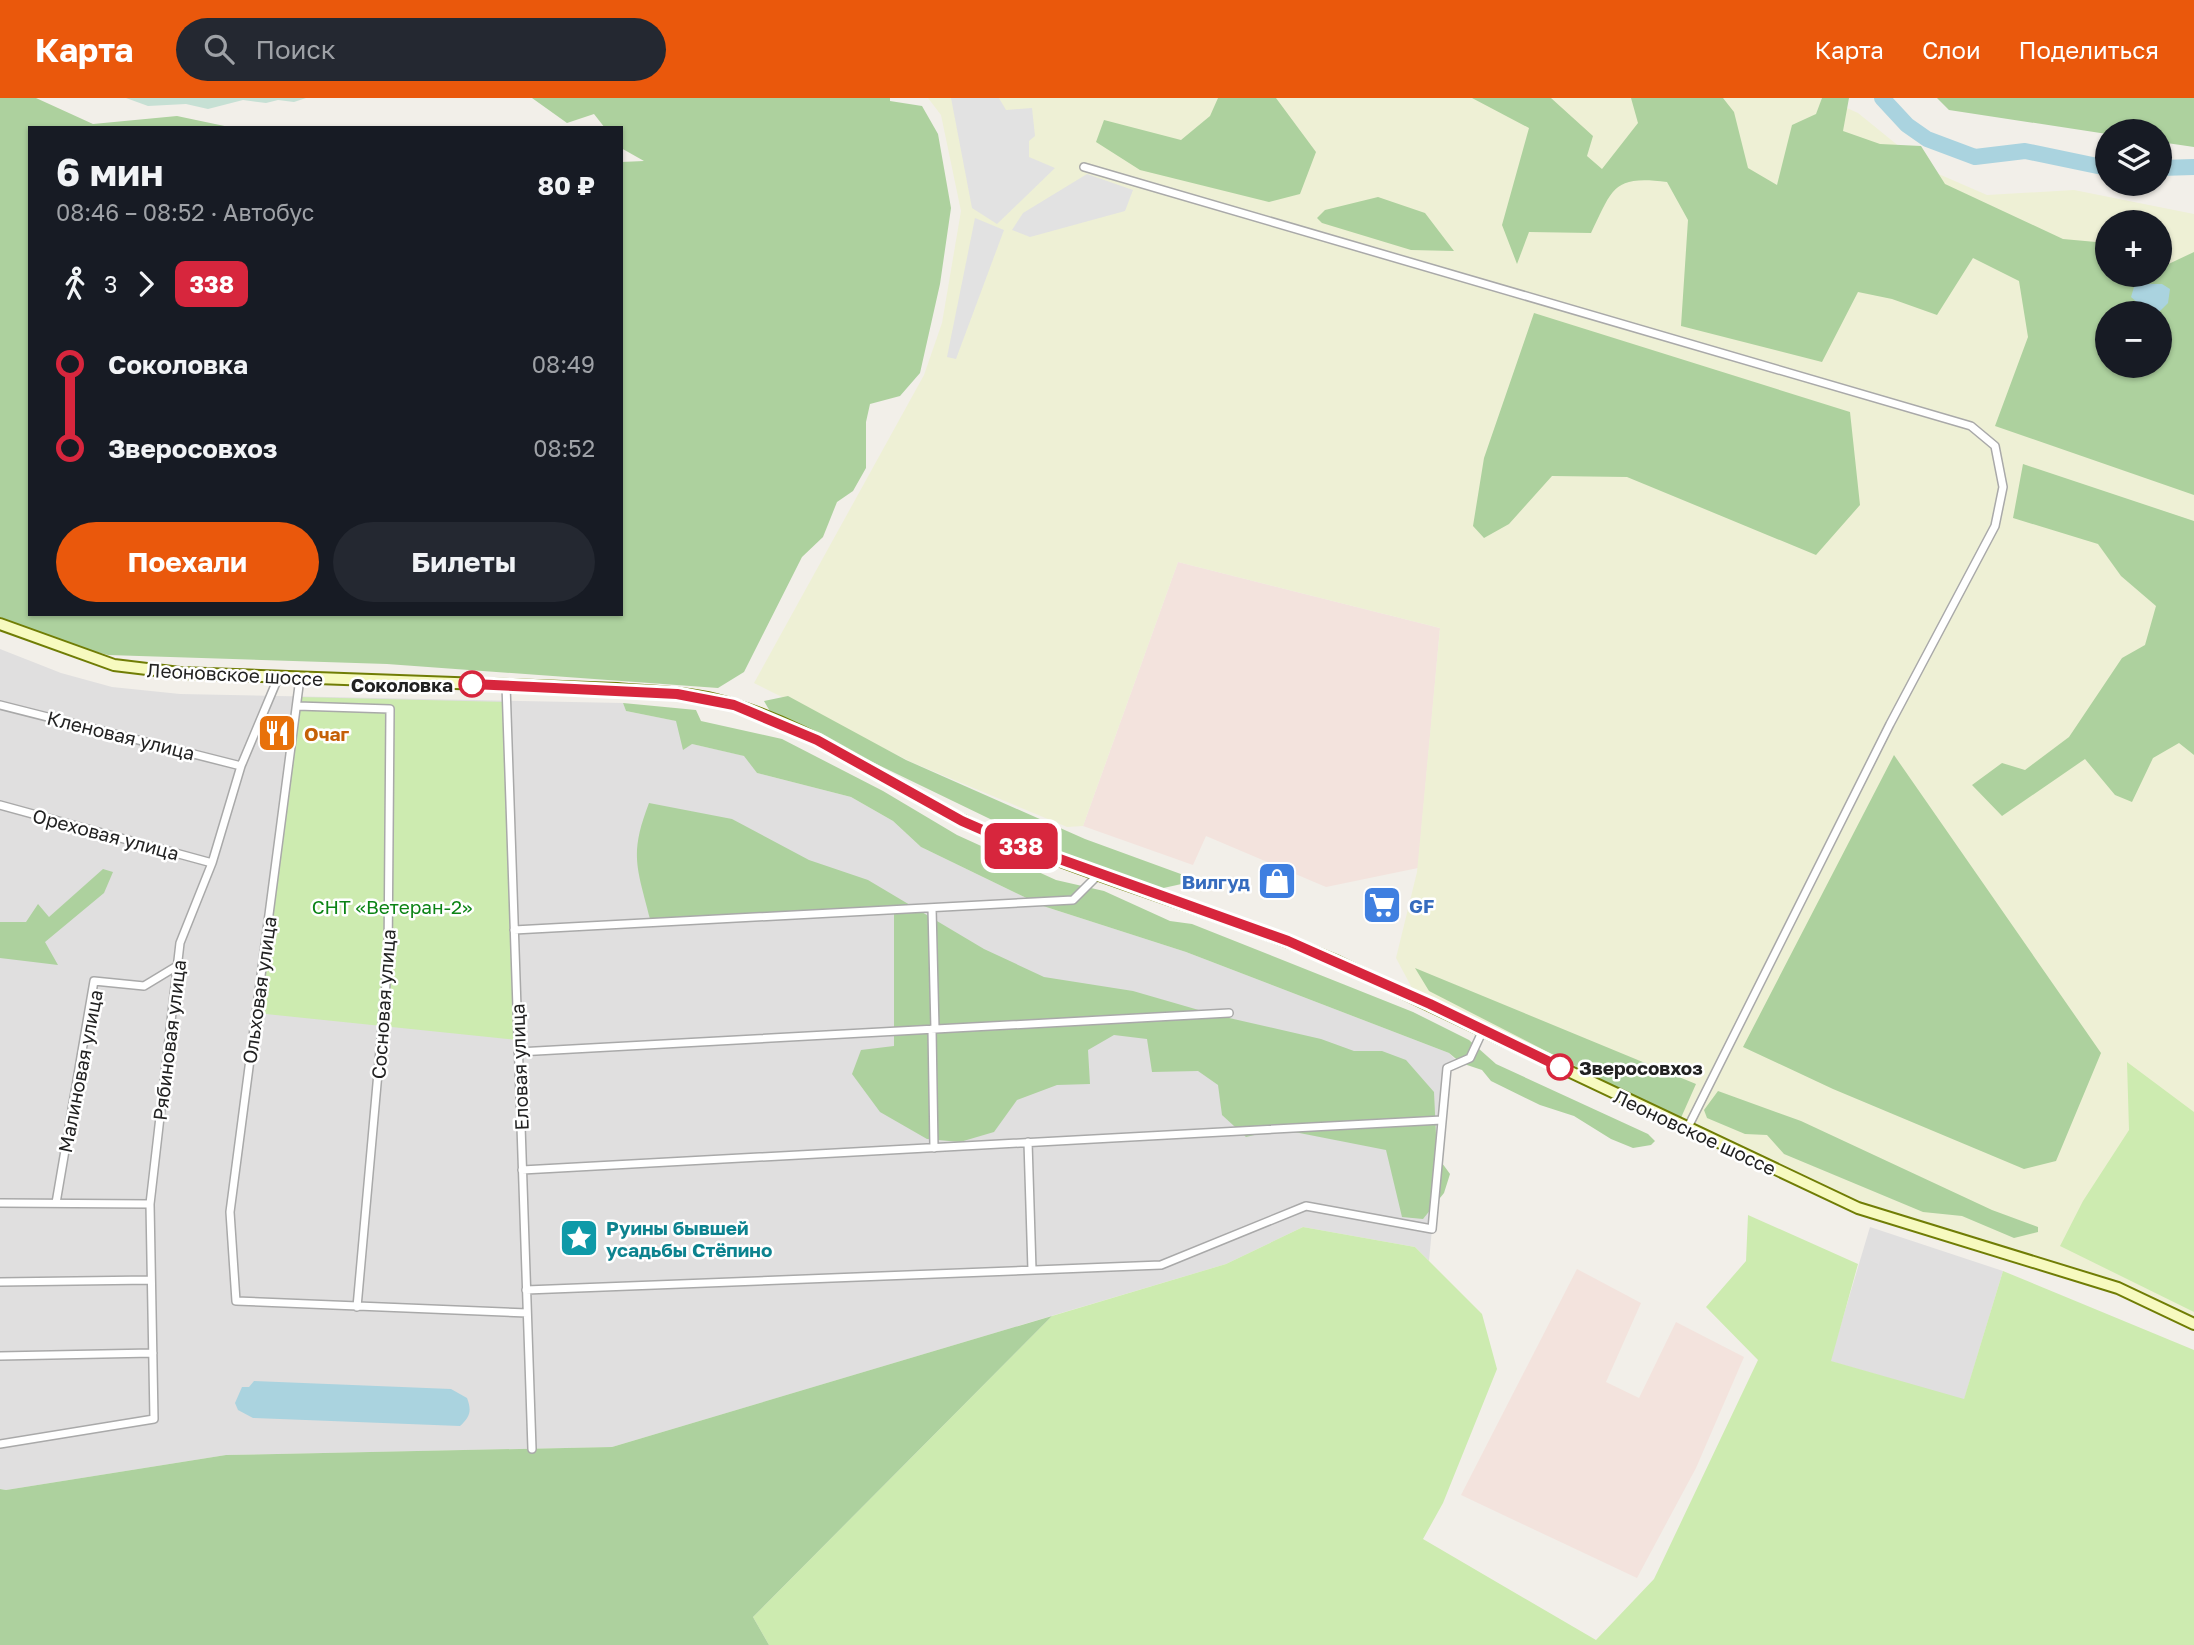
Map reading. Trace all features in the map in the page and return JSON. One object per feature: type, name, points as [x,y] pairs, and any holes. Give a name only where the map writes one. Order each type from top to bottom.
[{"type":"main road","name":"Леоновское шоссе","points":[[0,624],[114,665],[180,673],[677,694],[734,705],[817,740],[962,821],[1098,875],[1288,941],[1483,1030],[1858,1208],[2118,1288],[2194,1324]]},
{"type":"street","points":[[1084,167],[1970,426],[1995,446],[2003,487],[1995,526],[1884,737],[1687,1129]]},
{"type":"street","name":"Рябиновая улица","points":[[0,1444],[154,1419],[150,1204],[180,943],[212,863],[242,766],[278,678]]},
{"type":"street","name":"Ольховая улица","points":[[300,678],[230,1212],[236,1301],[358,1307]]},
{"type":"street","name":"Еловая улица","points":[[506,685],[532,1449]]},
{"type":"street","name":"Кленовая улица","points":[[0,705],[242,766]]},
{"type":"street","name":"Сосновая улица","points":[[297,706],[390,709],[388,961],[358,1307]]},
{"type":"street","name":"Ореховая улица","points":[[0,805],[212,863]]},
{"type":"street","points":[[514,930],[1073,900],[1098,875]]},
{"type":"street","points":[[932,908],[934,1147]]},
{"type":"street","name":"Малиновая улица","points":[[56,1203],[94,981],[144,986],[177,966]]},
{"type":"street","points":[[518,1052],[1229,1013]]},
{"type":"street","points":[[526,1290],[1161,1265],[1306,1206],[1432,1229],[1447,1068],[1470,1058],[1483,1030]]},
{"type":"street","points":[[522,1170],[1442,1120]]},
{"type":"street","points":[[1028,1142],[1032,1270]]},
{"type":"street","points":[[0,1203],[150,1204]]},
{"type":"street","points":[[0,1282],[151,1280]]},
{"type":"street","points":[[358,1307],[527,1313]]},
{"type":"street","points":[[0,1356],[153,1353]]},
{"type":"shaded area","points":[[951,98],[999,98],[1006,110],[1032,108],[1035,136],[1029,141],[1029,157],[1055,168],[997,224],[972,208]]},
{"type":"shaded area","points":[[1087,174],[1133,190],[1125,211],[1030,237],[1012,230],[1023,213]]},
{"type":"shaded area","points":[[975,218],[1004,230],[956,359],[947,357]]},
{"type":"shaded area","points":[[1178,562],[1440,628],[1418,868],[1326,887],[1206,836],[1193,865],[1083,826]]},
{"type":"shaded area","points":[[0,649],[61,673],[112,687],[180,694],[623,703],[626,711],[677,721],[692,744],[745,756],[757,773],[851,797],[893,821],[921,847],[1043,906],[1186,952],[1449,1053],[1459,1063],[1447,1069],[1429,1261],[1415,1247],[1303,1227],[1226,1264],[612,1447],[226,1455],[0,1489]]},
{"type":"shaded area","points":[[1870,1227],[2003,1271],[1964,1400],[1830,1361]]},
{"type":"shaded area","points":[[1577,1269],[1641,1303],[1606,1382],[1639,1398],[1676,1322],[1744,1357],[1696,1468],[1637,1578],[1461,1495]]},
{"type":"green space","points":[[0,98],[36,98],[93,124],[177,116],[224,126],[28,126],[28,616],[623,616],[623,162],[644,161],[623,149],[623,126],[603,126],[594,114],[567,123],[532,98],[890,98],[890,101],[922,106],[938,134],[951,208],[940,284],[920,373],[900,396],[870,404],[866,422],[866,468],[853,491],[837,502],[823,537],[802,557],[744,672],[718,688],[387,664],[108,655],[48,639],[0,617]]},
{"type":"green space","points":[[126,98],[306,98],[294,102],[278,100],[266,103],[243,100],[208,109],[186,104],[148,106]]},
{"type":"green space","points":[[928,98],[1825,98],[1858,113],[1927,169],[1987,195],[2074,190],[2194,214],[2194,1318],[2118,1282],[1859,1202],[1684,1124],[1412,988],[1396,958],[1417,872],[1440,628],[1178,562],[1083,826],[1067,827],[911,762],[754,683],[924,375],[942,323],[961,211],[941,115]]},
{"type":"green space","points":[[1218,98],[1276,98],[1316,152],[1300,194],[1269,202],[1140,170],[1096,142],[1104,120],[1181,140],[1210,116]]},
{"type":"green space","points":[[1472,98],[1551,98],[1593,136],[1587,156],[1602,169],[1638,123],[1631,98],[1723,98],[1734,112],[1748,168],[1777,185],[1792,125],[1816,114],[1822,98],[1849,98],[1843,131],[1880,144],[1921,146],[1945,184],[2063,239],[2095,242],[2095,287],[2172,287],[2172,262],[2194,252],[2194,495],[1995,426],[2028,337],[2019,281],[1973,258],[1937,315],[1892,299],[1858,292],[1822,362],[1681,326],[1688,220],[1667,182],[1635,181],[1617,188],[1610,195],[1591,233],[1529,232],[1517,264],[1502,225],[1529,128]]},
{"type":"green space","points":[[1937,98],[2194,98],[2194,147],[2172,144],[2172,119],[2095,119],[2095,132],[1949,110]]},
{"type":"green space","points":[[1378,197],[1425,213],[1454,251],[1411,250],[1322,223],[1317,218],[1325,210]]},
{"type":"green space","points":[[1534,313],[1850,412],[1860,505],[1816,555],[1627,477],[1552,476],[1509,524],[1484,538],[1473,526],[1484,458]]},
{"type":"green space","points":[[2023,464],[2194,521],[2194,755],[2179,743],[2153,758],[2132,802],[2115,795],[2085,759],[2002,816],[1972,785],[2002,763],[2025,770],[2069,737],[2122,658],[2145,645],[2156,606],[2121,576],[2098,544],[2013,518]]},
{"type":"green space","points":[[788,696],[906,760],[1085,839],[1189,877],[1186,883],[1159,889],[1052,849],[771,713],[764,701]]},
{"type":"green space","name":"СНТ «Ветеран-2»","points":[[298,697],[507,702],[518,1040],[256,1013]]},
{"type":"green space","points":[[623,703],[696,710],[701,721],[782,739],[883,791],[957,835],[1056,880],[1104,891],[1170,921],[1192,924],[1413,1012],[1469,1040],[1496,1064],[1648,1134],[1655,1141],[1651,1145],[1633,1148],[1611,1139],[1574,1116],[1540,1105],[1491,1081],[1482,1070],[1461,1063],[1449,1053],[1186,952],[1043,906],[921,847],[893,821],[851,797],[757,773],[744,756],[692,744],[683,750],[676,721],[626,711]]},
{"type":"green space","points":[[1894,755],[2101,1053],[2056,1161],[2024,1169],[1833,1089],[1743,1047]]},
{"type":"green space","points":[[649,803],[732,819],[809,860],[868,880],[984,949],[1044,977],[1133,991],[1216,1015],[1321,1039],[1354,1051],[1382,1051],[1406,1060],[1434,1092],[1437,1156],[1450,1174],[1444,1193],[1423,1219],[1402,1217],[1386,1150],[1279,1129],[1246,1137],[1222,1115],[1218,1085],[1198,1071],[1152,1072],[1147,1039],[1114,1035],[1088,1050],[1090,1084],[1057,1085],[1017,1100],[994,1132],[960,1142],[927,1139],[880,1112],[852,1074],[861,1050],[894,1046],[894,911],[650,919],[637,861],[639,836]]},
{"type":"green space","points":[[103,869],[113,872],[104,893],[45,942],[58,965],[0,958],[0,922],[26,922],[38,904],[49,917]]},
{"type":"green space","points":[[1415,968],[1696,1084],[1680,1120],[1429,991]]},
{"type":"green space","points":[[2127,1062],[2194,1112],[2194,1312],[2060,1246],[2083,1201],[2129,1130]]},
{"type":"green space","points":[[1718,1091],[1801,1121],[1992,1210],[2038,1227],[2038,1232],[2014,1238],[1962,1216],[1923,1212],[1784,1154],[1767,1135],[1745,1134],[1707,1118],[1704,1110]]},
{"type":"green space","points":[[1748,1215],[1858,1264],[1831,1361],[1964,1399],[2003,1271],[2194,1350],[2194,1645],[769,1645],[753,1617],[1052,1316],[1226,1264],[1303,1227],[1415,1247],[1482,1314],[1497,1369],[1443,1503],[1423,1539],[1596,1640],[1654,1579],[1758,1360],[1706,1307],[1746,1261]]},
{"type":"green space","points":[[1052,1316],[753,1617],[769,1645],[0,1645],[0,1489],[226,1455],[612,1447]]},
{"type":"water","points":[[2134,287],[2170,289],[2168,301],[2136,301],[2131,297]]},
{"type":"water","points":[[254,1381],[451,1389],[467,1398],[470,1410],[460,1426],[253,1418],[238,1410],[235,1403],[242,1387],[249,1387]]},
{"type":"waterway","points":[[1882,98],[1907,125],[1927,139],[1975,157],[2025,151],[2095,166]]},
{"type":"waterway","points":[[2172,168],[2194,167]]},
{"type":"bus line","name":"338","points":[[472,684],[677,694],[734,705],[787,725],[817,740],[962,821],[1079,869],[1288,941],[1430,1004],[1560,1067]]},
{"type":"place","name":"Соколовка","points":[[472,684]]},
{"type":"place","name":"Очаг","points":[[277,733]]},
{"type":"place","name":"Вилгуд","points":[[1277,881]]},
{"type":"place","name":"GF","points":[[1382,905]]},
{"type":"place","name":"Зверосовхоз","points":[[1560,1067]]},
{"type":"place","name":"Руины бывшей усадьбы Стёпино","points":[[579,1238]]}]
